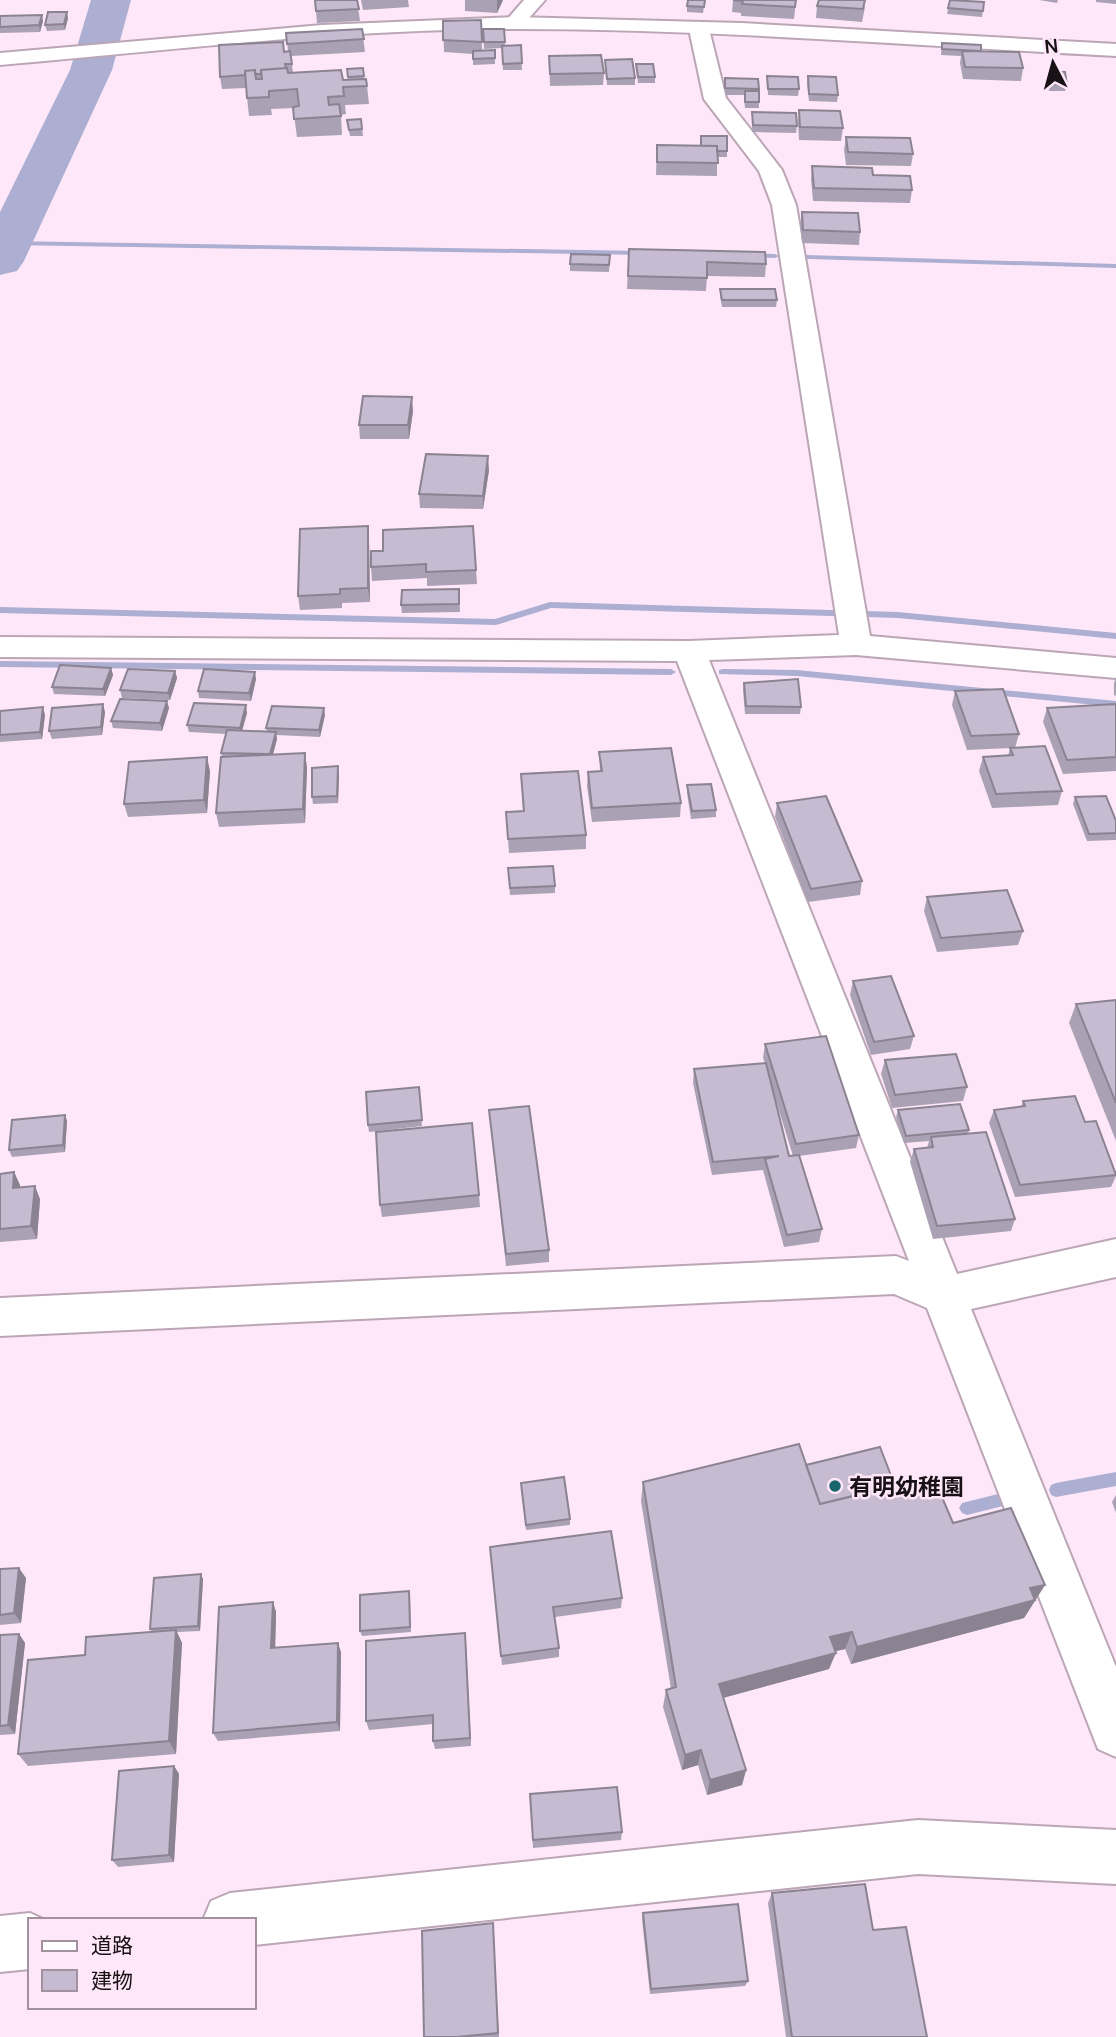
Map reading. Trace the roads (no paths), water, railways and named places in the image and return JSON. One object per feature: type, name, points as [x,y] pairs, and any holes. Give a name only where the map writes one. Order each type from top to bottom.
[{"type":"street","points":[[514,23],[535,0]]},
{"type":"street","points":[[0,59],[368,29],[514,23],[699,29],[1116,50]]},
{"type":"street","points":[[699,29],[715,99],[771,170],[783,205],[852,624]]},
{"type":"street","points":[[0,648],[689,651],[852,624],[1116,668]]},
{"type":"street","points":[[689,651],[1116,1731]]},
{"type":"street","points":[[0,1317],[896,1275],[944,1296],[1116,1258]]},
{"type":"street","points":[[249,1918],[918,1847],[1116,1857]]},
{"type":"street","points":[[0,1944],[28,1941]]},
{"type":"waterway","points":[[0,261],[91,70],[111,0]]},
{"type":"waterway","points":[[9,243],[645,253]]},
{"type":"waterway","points":[[751,255],[775,256]]},
{"type":"waterway","points":[[809,257],[1116,266]]},
{"type":"waterway","points":[[0,610],[496,622],[550,605],[898,615],[1116,636]]},
{"type":"waterway","points":[[0,664],[671,672]]},
{"type":"waterway","points":[[723,672],[797,673],[1116,704]]},
{"type":"waterway","points":[[1056,1490],[1116,1479]]},
{"type":"waterway","points":[[967,1508],[998,1501]]},
{"type":"place","name":"有明幼稚園","points":[[835,1486]]}]
